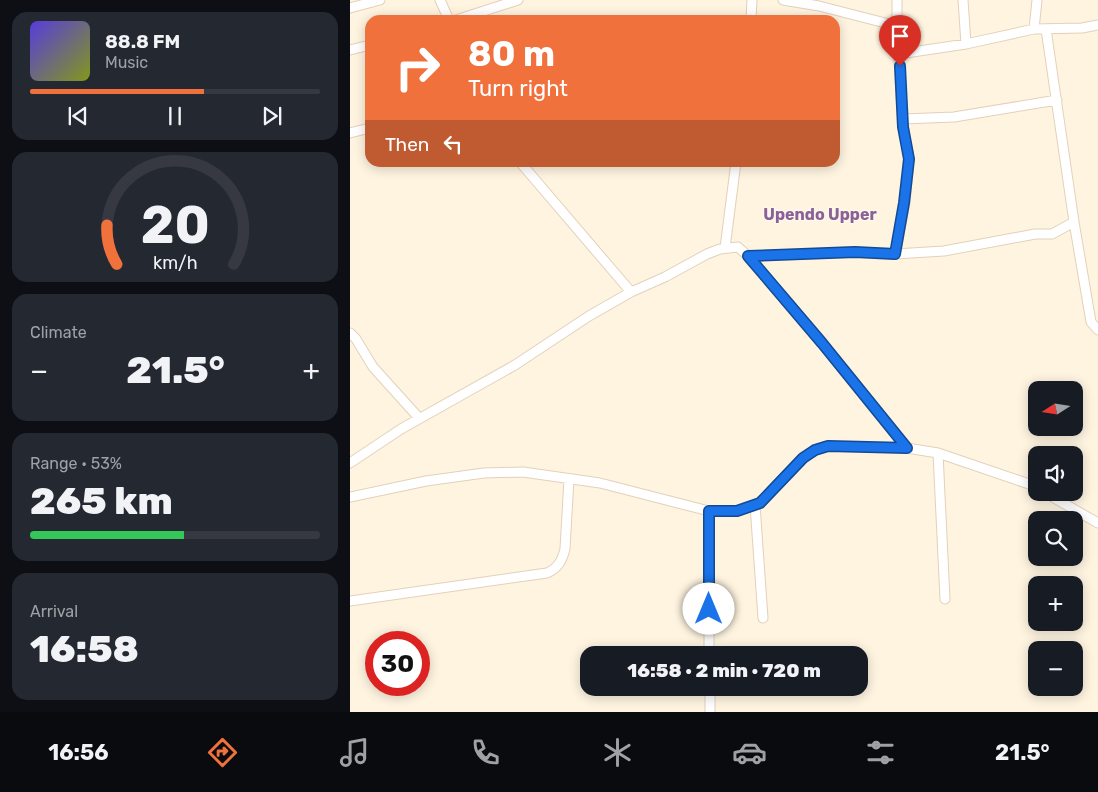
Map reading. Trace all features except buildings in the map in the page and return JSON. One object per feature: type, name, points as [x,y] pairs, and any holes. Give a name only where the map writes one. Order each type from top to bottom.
[{"type":"street","points":[[350,8],[380,0]]},
{"type":"street","points":[[440,0],[446,15]]},
{"type":"street","points":[[472,15],[518,0]]},
{"type":"street","points":[[751,15],[752,0]]},
{"type":"street","points":[[783,0],[819,6],[896,26]]},
{"type":"street","points":[[895,254],[909,159],[903,118],[896,26],[897,0]]},
{"type":"street","points":[[963,0],[966,44]]},
{"type":"street","points":[[1034,29],[1037,0]]},
{"type":"street","points":[[899,54],[966,44],[1034,29],[1082,28],[1098,25]]},
{"type":"street","points":[[1046,29],[1074,222],[1091,322],[1098,330]]},
{"type":"street","points":[[350,50],[365,46]]},
{"type":"street","points":[[903,118],[954,117],[1057,100]]},
{"type":"street","points":[[350,133],[365,129]]},
{"type":"street","points":[[524,167],[631,292]]},
{"type":"street","points":[[725,248],[735,167]]},
{"type":"street","points":[[748,256],[855,252],[895,254],[944,251],[1035,234],[1052,234],[1074,222]]},
{"type":"street","points":[[350,463],[401,428],[514,365],[589,316],[631,292],[665,277],[707,254],[725,248],[738,247],[748,256],[822,343],[907,448]]},
{"type":"street","points":[[350,333],[356,338],[373,367],[419,418]]},
{"type":"street","points":[[350,497],[426,481],[484,473],[523,472],[600,483],[709,511],[737,511],[760,503],[803,458],[815,450],[828,446],[907,448],[938,453],[1028,484]]},
{"type":"street","points":[[938,453],[945,599]]},
{"type":"street","points":[[350,601],[547,574],[556,569],[563,558],[565,549],[569,479]]},
{"type":"street","points":[[1060,501],[1098,523]]},
{"type":"street","points":[[755,504],[763,618]]},
{"type":"street","points":[[709,511],[709,646]]},
{"type":"street","points":[[710,696],[710,712]]},
{"type":"district","name":"Upendo Upper","points":[[820,214]]},
{"type":"route","points":[[709,609],[709,511],[737,511],[760,503],[803,458],[815,450],[828,446],[907,448],[822,343],[748,256],[855,252],[895,254],[909,159],[903,127],[900,66]]}]
